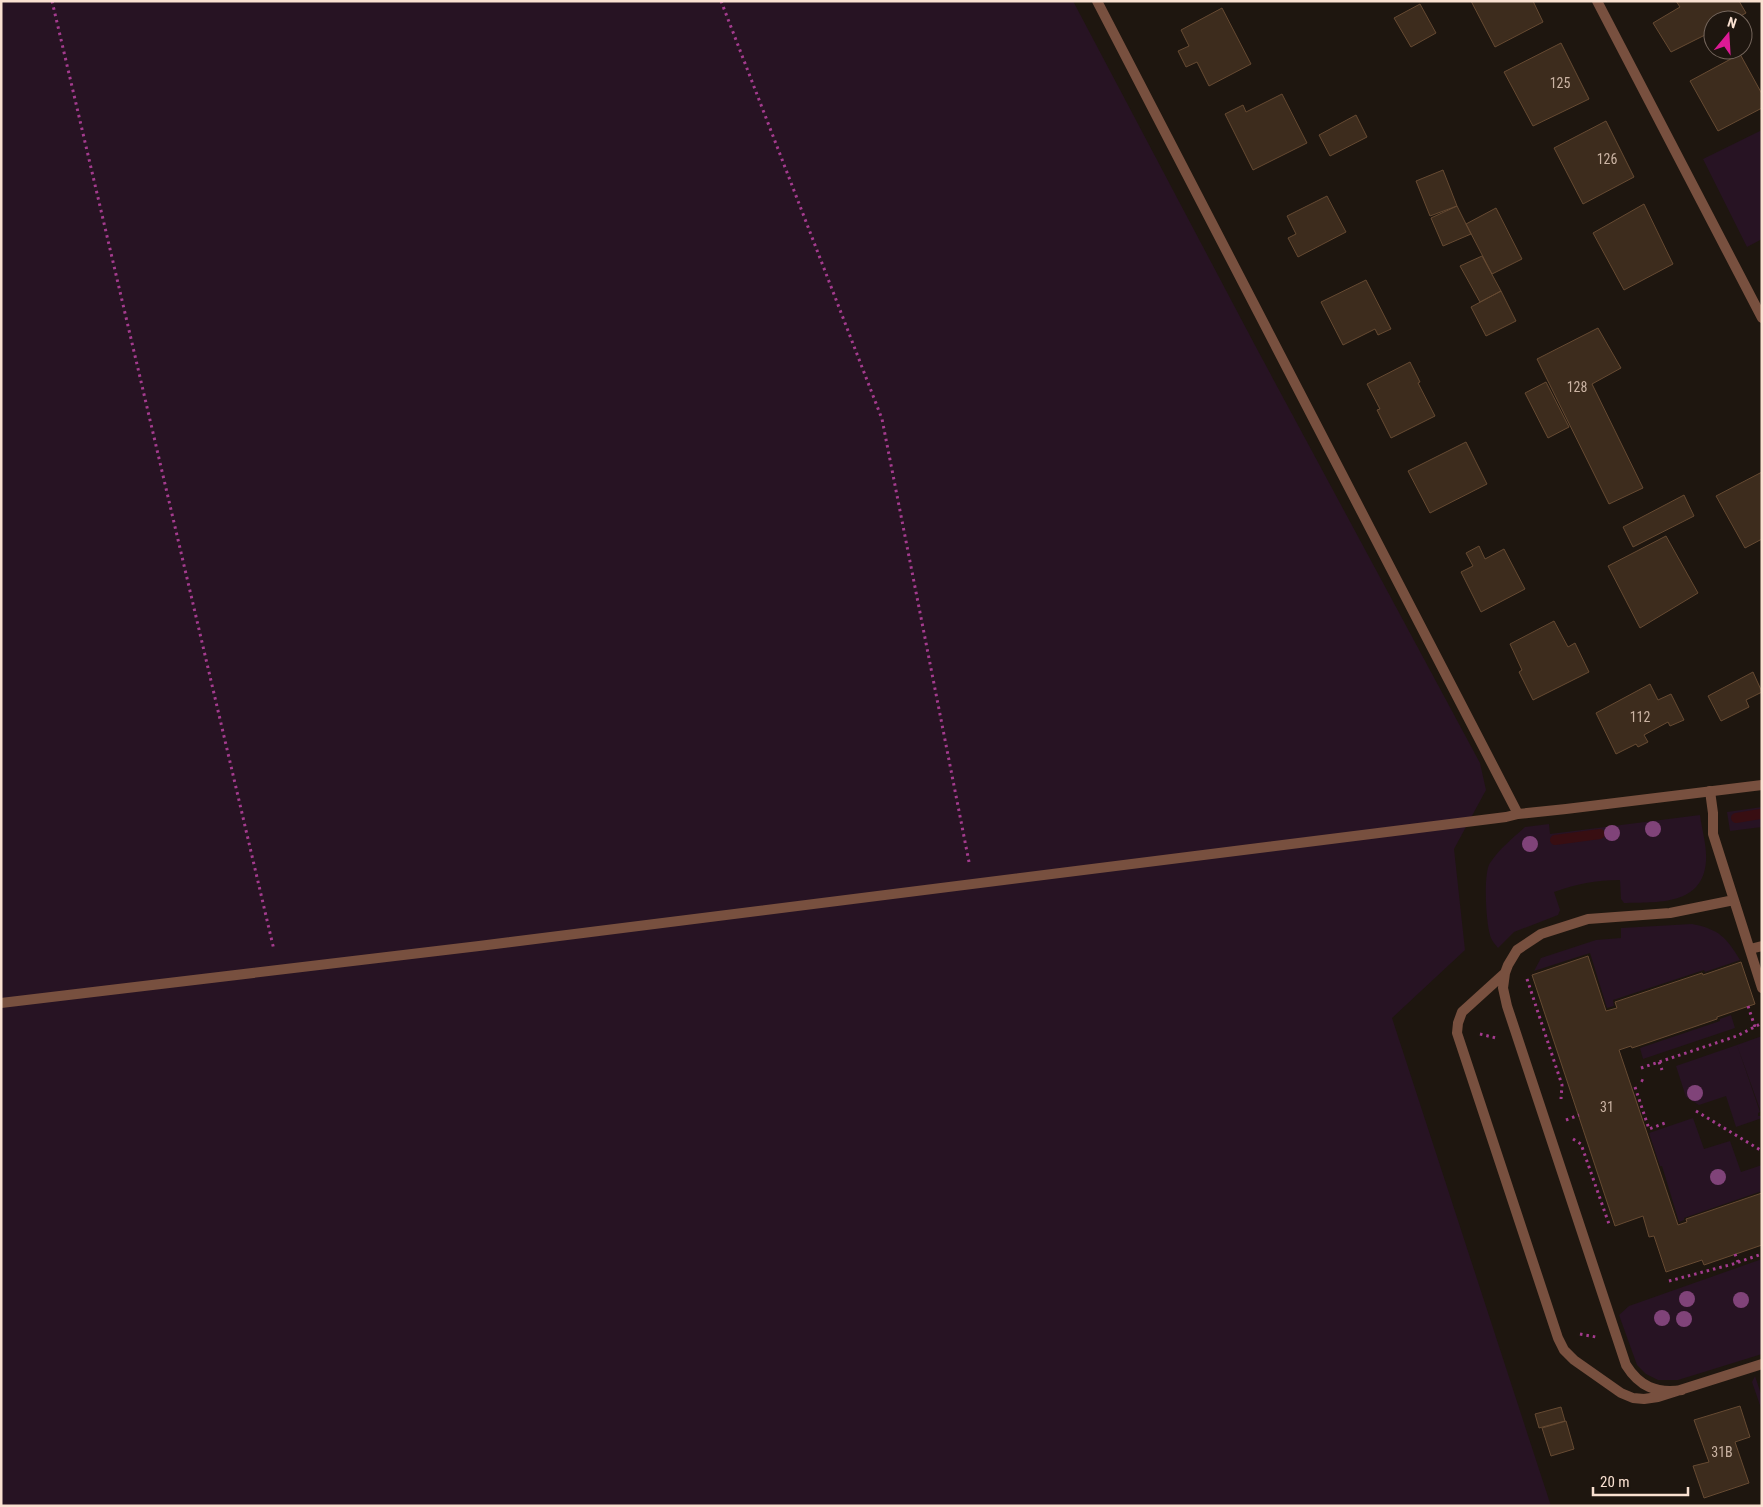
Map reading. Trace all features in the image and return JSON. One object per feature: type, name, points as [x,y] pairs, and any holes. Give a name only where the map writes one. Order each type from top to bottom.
[{"type":"street","points":[[1097,1],[1518,814]]},
{"type":"street","points":[[1597,1],[1762,318]]},
{"type":"street","points":[[1,1003],[479,946],[1762,784]]},
{"type":"street","points":[[1710,791],[1713,834],[1762,988]]},
{"type":"street","points":[[1682,1390],[1662,1390],[1644,1385],[1634,1377],[1626,1365],[1506,1006],[1503,988],[1505,973],[1512,957],[1517,950],[1533,938],[1588,919],[1670,913],[1734,900]]},
{"type":"street","points":[[1750,949],[1762,946]]},
{"type":"street","points":[[1505,973],[1462,1012],[1457,1033],[1559,1340],[1564,1350],[1574,1360],[1617,1391],[1628,1397],[1644,1399],[1682,1390],[1757,1366]]},
{"type":"path","points":[[52,1],[279,970]]},
{"type":"path","points":[[721,1],[882,420],[973,883]]},
{"type":"path","points":[[1525,972],[1562,1085],[1560,1101]]},
{"type":"path","points":[[1748,1006],[1755,1026]]},
{"type":"path","points":[[1641,1068],[1736,1036],[1762,1023]]},
{"type":"path","points":[[1659,1062],[1662,1070]]},
{"type":"path","points":[[1641,1080],[1645,1082]]},
{"type":"path","points":[[1635,1087],[1649,1129],[1664,1123]]},
{"type":"path","points":[[1696,1111],[1762,1151]]},
{"type":"path","points":[[1569,1137],[1581,1144],[1610,1227]]},
{"type":"path","points":[[1735,1254],[1738,1262]]},
{"type":"path","points":[[1670,1281],[1762,1254]]},
{"type":"shaded area","points":[[1,1],[1073,1],[1257,349],[1480,763],[1486,790],[1454,849],[1465,950],[1392,1018],[1551,1506],[1,1506]]},
{"type":"shaded area","points":[[1762,130],[1762,239],[1747,247],[1703,159]]},
{"type":"shaded area","points":[[1762,807],[1762,827],[1730,831],[1727,812]]},
{"type":"shaded area","points":[[1700,815],[1706,861],[1703,876],[1697,886],[1687,894],[1664,901],[1624,903],[1621,899],[1620,880],[1578,885],[1554,892],[1560,910],[1558,915],[1514,932],[1498,948],[1492,940],[1486,910],[1486,877],[1488,868],[1506,844],[1525,827],[1549,824],[1550,834]]},
{"type":"shaded area","points":[[1692,924],[1716,932],[1726,940],[1740,960],[1613,1000],[1614,1006],[1607,1008],[1590,953],[1534,971],[1541,958],[1596,940],[1621,938],[1621,928]]},
{"type":"shaded area","points":[[1731,1015],[1735,1028],[1643,1059],[1640,1048],[1720,1021],[1720,1019]]},
{"type":"shaded area","points":[[1762,1036],[1762,1115],[1737,1045]]},
{"type":"shaded area","points":[[1737,1045],[1760,1112],[1758,1116],[1762,1118],[1736,1127],[1726,1096],[1699,1105],[1686,1097],[1676,1066]]},
{"type":"shaded area","points":[[1693,1118],[1704,1149],[1730,1141],[1741,1172],[1762,1165],[1762,1191],[1684,1218],[1684,1220],[1679,1222],[1662,1166],[1660,1166],[1649,1133]]},
{"type":"shaded area","points":[[1762,1259],[1762,1354],[1678,1380],[1658,1380],[1646,1374],[1637,1365],[1619,1315],[1629,1306]]},
{"type":"shaded area","points":[[1755,1376],[1762,1397],[1762,1411],[1752,1382]]},
{"type":"building","points":[[1471,1],[1533,1],[1543,22],[1495,47]]},
{"type":"building","points":[[1676,1],[1739,1],[1744,10],[1703,10],[1703,36],[1671,52],[1653,23],[1680,7]]},
{"type":"building","points":[[1420,4],[1436,33],[1411,47],[1394,18]]},
{"type":"building","points":[[1222,8],[1251,64],[1209,86],[1197,62],[1186,67],[1178,51],[1189,46],[1181,30]]},
{"type":"building","points":[[1561,43],[1589,99],[1533,126],[1504,72]]},
{"type":"building","points":[[1729,60],[1743,60],[1762,94],[1762,108],[1718,131],[1690,81]]},
{"type":"building","points":[[1282,94],[1307,143],[1253,170],[1225,114],[1243,105],[1246,112]]},
{"type":"building","points":[[1356,115],[1367,137],[1330,156],[1319,135]]},
{"type":"building","points":[[1606,121],[1634,177],[1583,204],[1554,148]]},
{"type":"building","points":[[1443,170],[1457,206],[1430,216],[1416,181]]},
{"type":"building","points":[[1327,196],[1346,232],[1298,257],[1288,238],[1296,234],[1287,216]]},
{"type":"building","points":[[1644,204],[1673,264],[1624,290],[1593,233]]},
{"type":"building","points":[[1457,206],[1471,234],[1443,246],[1431,218]]},
{"type":"building","points":[[1496,208],[1522,259],[1492,274],[1466,224]]},
{"type":"building","points":[[1482,256],[1501,291],[1480,302],[1460,266]]},
{"type":"building","points":[[1366,280],[1391,329],[1378,335],[1375,329],[1343,345],[1321,302]]},
{"type":"building","points":[[1501,291],[1516,321],[1486,336],[1471,307]]},
{"type":"building","points":[[1598,328],[1621,368],[1592,384],[1643,488],[1609,504],[1537,359]]},
{"type":"building","points":[[1410,362],[1420,382],[1418,383],[1435,416],[1391,438],[1377,410],[1380,409],[1367,384]]},
{"type":"building","points":[[1546,382],[1569,427],[1548,438],[1525,393]]},
{"type":"building","points":[[1466,442],[1487,484],[1430,513],[1408,471]]},
{"type":"building","points":[[1762,472],[1762,539],[1745,548],[1716,496]]},
{"type":"building","points":[[1684,495],[1694,516],[1633,547],[1623,527]]},
{"type":"building","points":[[1666,536],[1698,593],[1640,628],[1608,566]]},
{"type":"building","points":[[1479,546],[1485,559],[1504,549],[1525,589],[1481,612],[1461,572],[1473,566],[1466,553]]},
{"type":"building","points":[[1554,621],[1568,647],[1575,643],[1589,672],[1533,700],[1519,672],[1522,670],[1510,644]]},
{"type":"building","points":[[1753,672],[1762,692],[1746,700],[1749,707],[1721,721],[1708,696]]},
{"type":"building","points":[[1650,684],[1658,700],[1671,694],[1684,720],[1670,726],[1668,722],[1644,735],[1648,742],[1638,747],[1636,744],[1616,754],[1596,713]]},
{"type":"building","points":[[1588,956],[1606,1011],[1617,1008],[1615,1002],[1741,962],[1755,1004],[1635,1047],[1632,1048],[1631,1046],[1619,1050],[1678,1225],[1687,1222],[1686,1219],[1762,1193],[1762,1245],[1704,1265],[1702,1260],[1666,1272],[1654,1236],[1649,1237],[1643,1216],[1615,1226],[1532,975]]},
{"type":"building","points":[[1740,1406],[1750,1437],[1735,1442],[1749,1483],[1704,1498],[1693,1466],[1709,1462],[1694,1420]]},
{"type":"building","points":[[1561,1407],[1565,1421],[1539,1428],[1535,1414]]},
{"type":"building","points":[[1566,1421],[1574,1449],[1551,1456],[1542,1428]]},
{"type":"waterway","points":[[1736,818],[1760,814]]},
{"type":"waterway","points":[[1555,840],[1600,834]]}]
